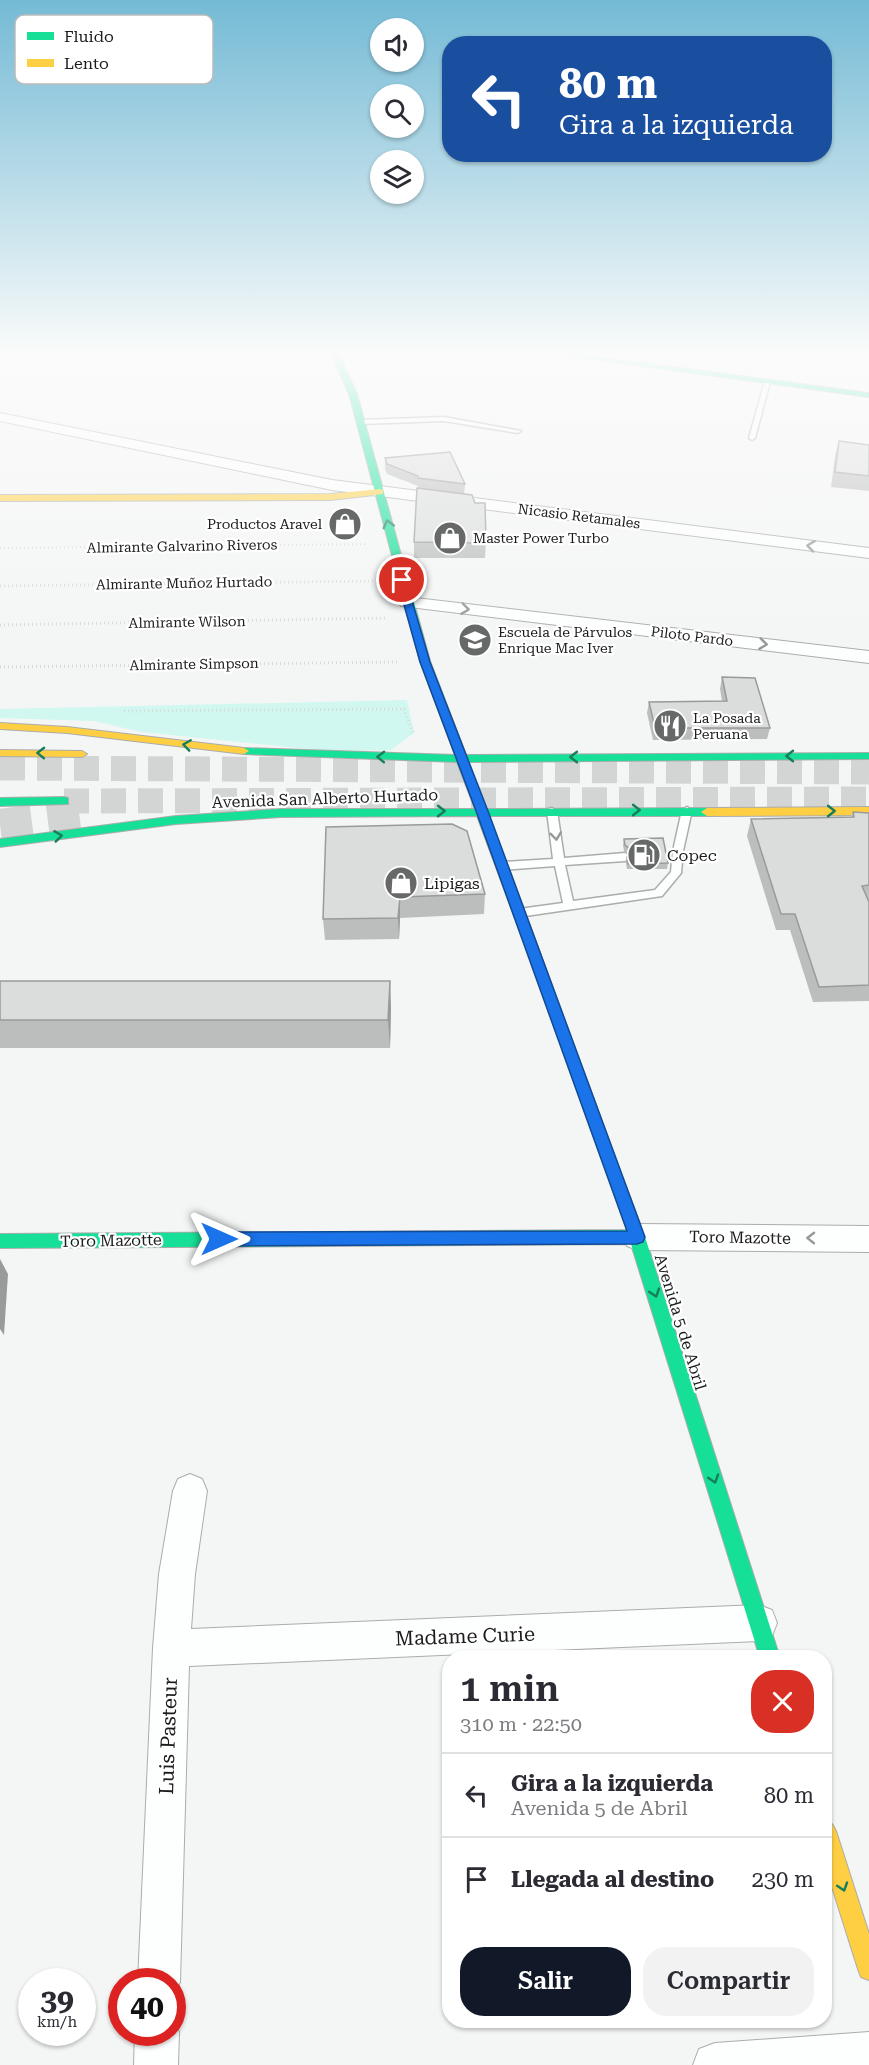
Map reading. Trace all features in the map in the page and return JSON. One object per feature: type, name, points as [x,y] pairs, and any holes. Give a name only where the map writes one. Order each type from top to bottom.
[{"type":"main road","name":"Avenida 5 de Abril","points":[[368,449],[407,602],[425,662],[482,811],[637,1237],[767,1650]]},
{"type":"main road","points":[[277,497],[282,475]]},
{"type":"main road","name":"Nicasio Retamales","points":[[0,498],[330,497],[380,492]]},
{"type":"main road","points":[[0,726],[67,730],[197,747],[285,755],[461,758],[869,756]]},
{"type":"main road","points":[[0,753],[82,754]]},
{"type":"main road","points":[[0,802],[64,801]]},
{"type":"main road","name":"Avenida San Alberto Hurtado","points":[[0,843],[229,816],[552,810],[869,810]]},
{"type":"main road","name":"Toro Mazotte","points":[[0,1241],[637,1237]]},
{"type":"main road","points":[[832,1853],[869,1969]]},
{"type":"street","points":[[157,449],[380,492]]},
{"type":"street","name":"Nicasio Retamales","points":[[380,492],[869,553]]},
{"type":"street","name":"Piloto Pardo","points":[[407,602],[869,657]]},
{"type":"street","name":"Toro Mazotte","points":[[637,1237],[869,1239]]},
{"type":"street","name":"Luis Pasteur","points":[[160,1968],[171,1648],[177,1574],[190,1491]]},
{"type":"street","name":"Madame Curie","points":[[171,1648],[759,1623]]},
{"type":"street","points":[[156,2065],[157,2046]]},
{"type":"street","points":[[715,2065],[869,2054]]},
{"type":"lane","points":[[552,810],[558,862],[569,906]]},
{"type":"lane","points":[[519,913],[658,893],[676,873],[678,851],[687,810]]},
{"type":"lane","points":[[664,854],[678,851]]},
{"type":"lane","points":[[502,866],[625,857]]},
{"type":"path","name":"Almirante Galvarino Riveros","points":[[0,548],[363,544]]},
{"type":"path","name":"Almirante Muñoz Hurtado","points":[[0,586],[368,581]]},
{"type":"path","name":"Almirante Wilson","points":[[0,625],[375,619]]},
{"type":"path","name":"Almirante Simpson","points":[[0,667],[387,662]]},
{"type":"path","points":[[119,711],[404,709],[416,739]]},
{"type":"shaded area","points":[[407,700],[414,733],[391,750],[326,751],[141,732],[94,721],[0,718],[0,709]]},
{"type":"building","points":[[838,449],[869,449],[869,476],[835,472]]},
{"type":"building","points":[[450,452],[465,484],[418,478],[418,476],[387,464],[385,458]]},
{"type":"building","points":[[417,488],[472,495],[475,503],[485,503],[486,543],[414,542]]},
{"type":"building","points":[[722,677],[755,678],[770,728],[655,728],[649,702],[727,701]]},
{"type":"building","points":[[853,812],[869,813],[869,885],[862,886],[869,902],[869,985],[819,987],[795,914],[781,914],[751,819],[854,817]]},
{"type":"building","name":"Lipigas","points":[[452,824],[467,831],[485,894],[400,897],[398,918],[323,919],[326,827]]},
{"type":"building","name":"Copec","points":[[663,838],[668,863],[628,864],[627,857],[633,851],[625,845],[624,839]]},
{"type":"building","points":[[0,981],[390,981],[388,1020],[0,1020]]},
{"type":"tunnel","points":[[0,768],[869,772]]},
{"type":"tunnel","points":[[64,801],[869,799]]},
{"type":"tunnel","points":[[0,825],[93,813]]},
{"type":"traffic: fast","points":[[368,449],[425,661],[537,961]]},
{"type":"traffic: fast","points":[[244,751],[478,759],[869,756]]},
{"type":"traffic: fast","points":[[0,802],[64,801]]},
{"type":"traffic: fast","points":[[0,843],[176,820],[281,813],[707,812]]},
{"type":"traffic: fast","points":[[613,1171],[637,1237],[767,1650]]},
{"type":"traffic: fast","points":[[0,1241],[637,1237]]},
{"type":"traffic: slow","points":[[0,498],[330,497],[380,492]]},
{"type":"traffic: slow","points":[[0,726],[67,730],[244,751]]},
{"type":"traffic: slow","points":[[0,753],[82,754]]},
{"type":"traffic: slow","points":[[707,812],[869,811]]},
{"type":"traffic: slow","points":[[537,961],[613,1171]]},
{"type":"traffic: slow","points":[[832,1853],[869,1969]]},
{"type":"place","name":"Productos Aravel","points":[[345,524]]},
{"type":"place","name":"Master Power Turbo","points":[[450,538]]},
{"type":"place","name":"Escuela de Párvulos Enrique Mac Iver","points":[[475,640]]},
{"type":"place","name":"La Posada Peruana","points":[[670,726]]},
{"type":"place","name":"Copec","points":[[644,855]]},
{"type":"place","name":"Lipigas","points":[[401,883]]},
{"type":"route","points":[[219,1239],[637,1237],[482,811],[425,662],[402,580]]}]
